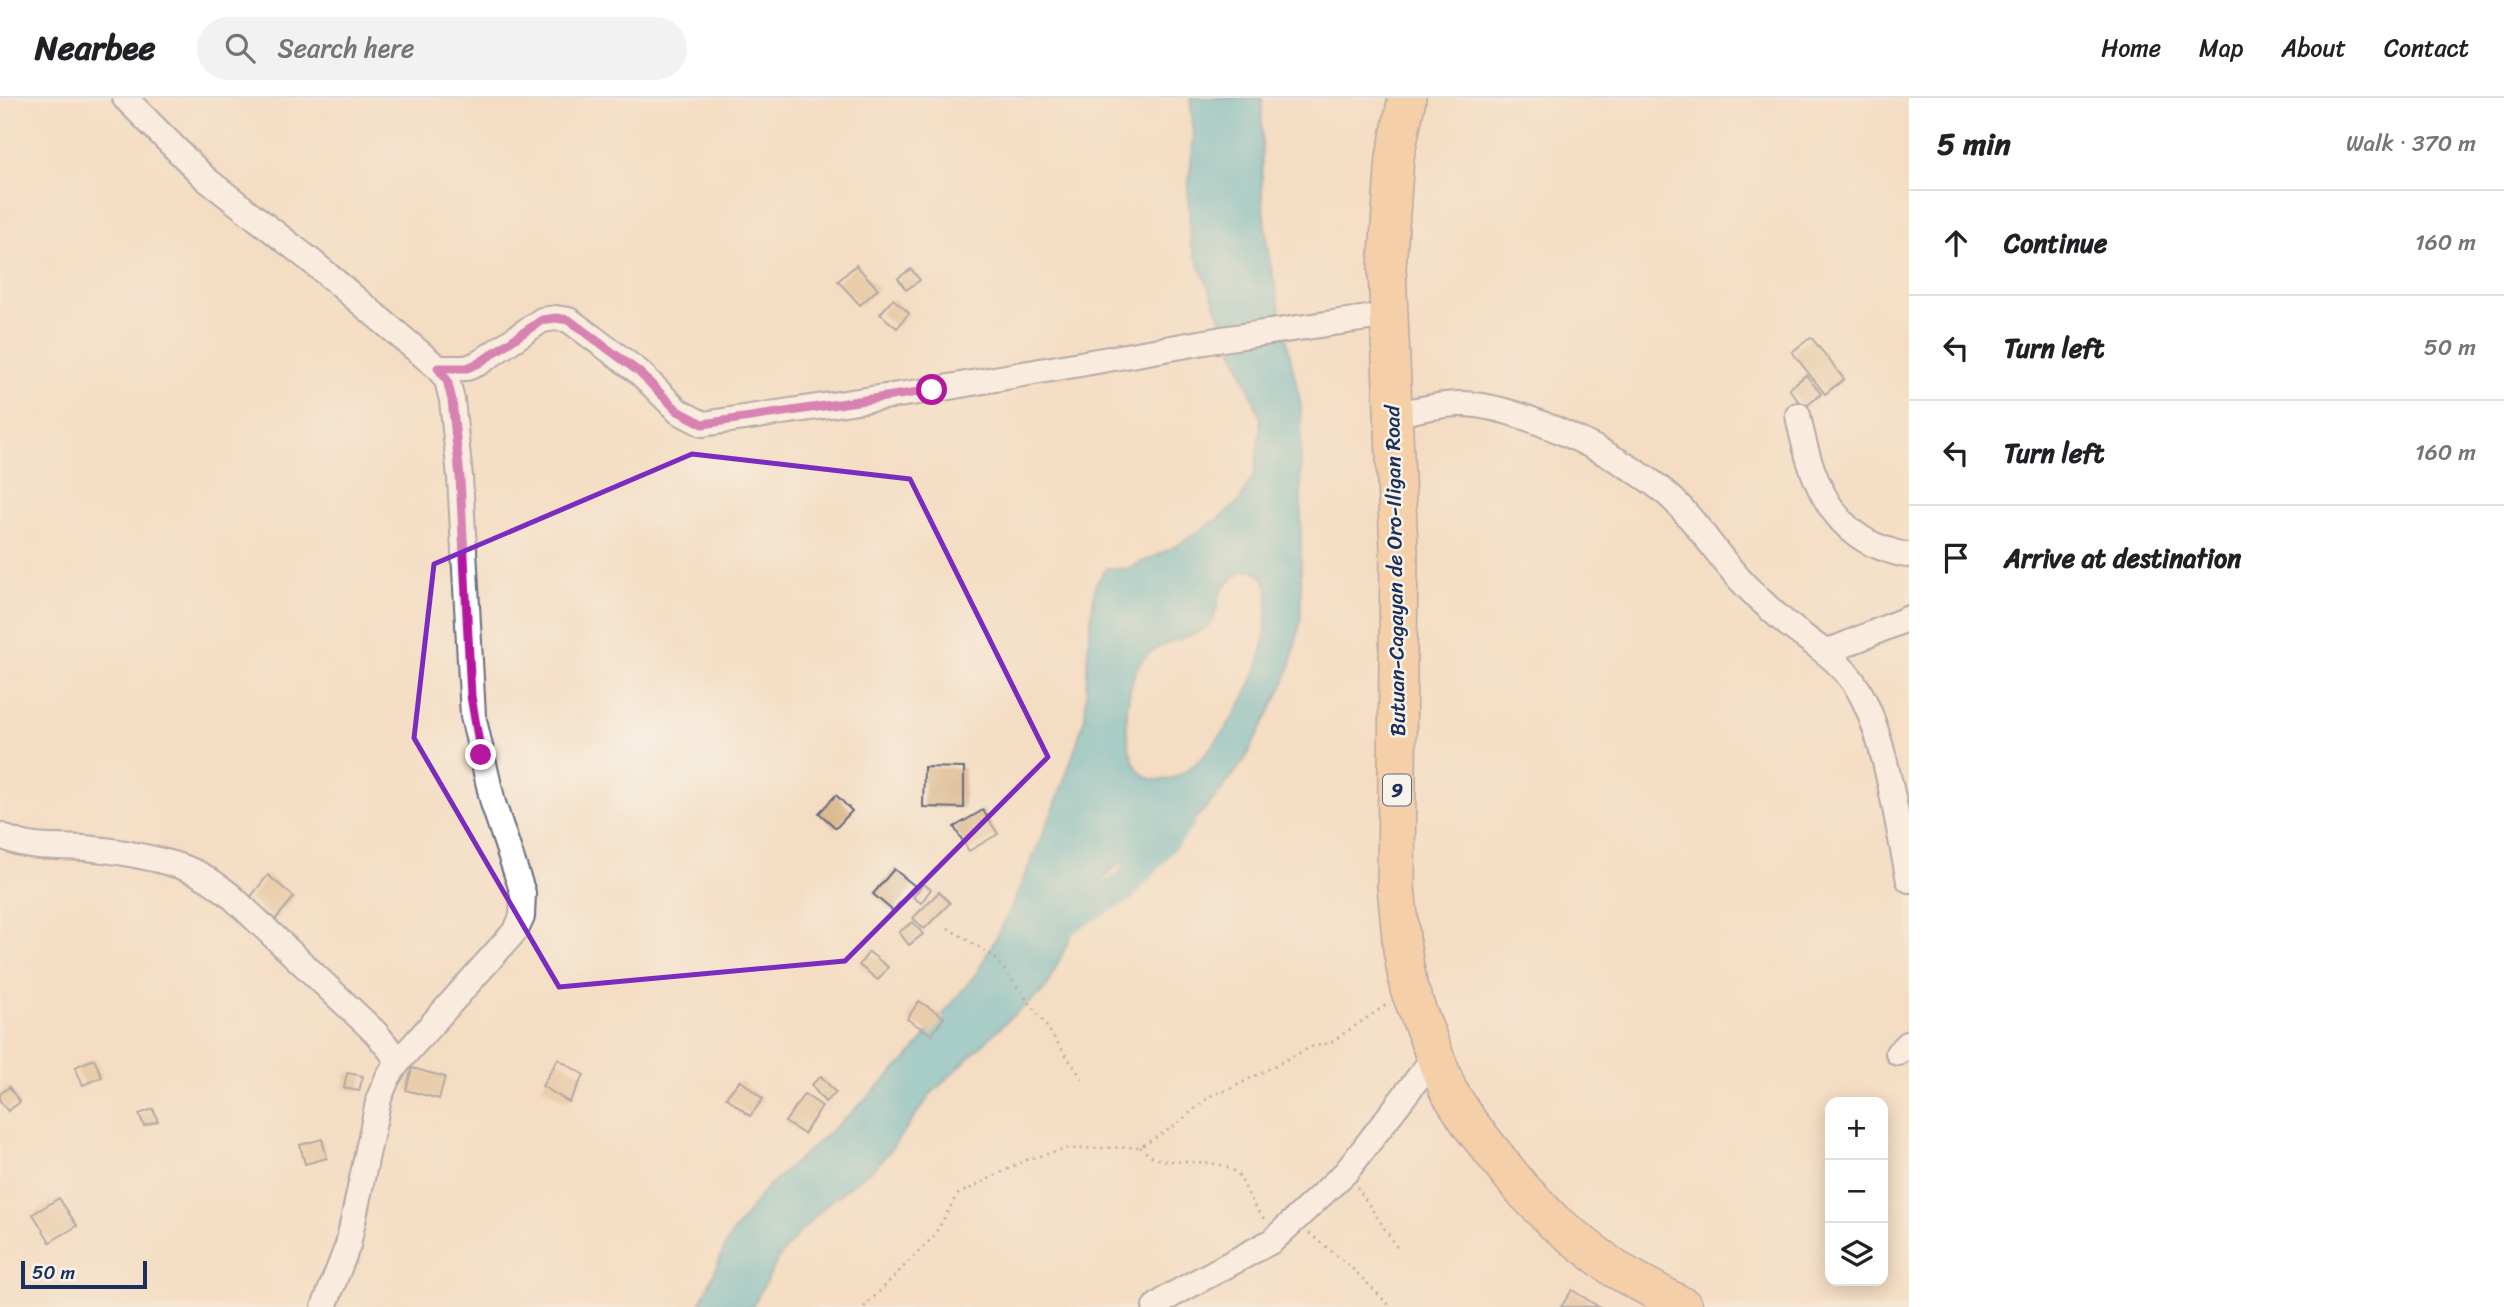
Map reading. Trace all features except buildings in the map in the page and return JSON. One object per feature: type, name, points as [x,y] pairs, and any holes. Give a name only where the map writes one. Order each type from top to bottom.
[{"type":"highway","name":"Butuan-Cagayan de Oro-Iligan Road","points":[[1407,98],[1395,157],[1387,268],[1399,550],[1396,886],[1409,989],[1448,1090],[1470,1124],[1521,1188],[1555,1223],[1663,1302]]},
{"type":"street","points":[[125,98],[206,178],[310,260],[438,368],[447,380],[454,413],[473,716],[493,803],[523,893],[523,909],[516,930],[399,1061],[388,1077],[379,1098],[348,1245],[324,1307]]},
{"type":"street","points":[[438,368],[467,368],[479,363],[542,320],[569,320],[639,372],[678,411],[703,424],[932,390],[1289,328],[1389,315]]},
{"type":"street","points":[[1392,415],[1462,404],[1509,412],[1569,434],[1611,457],[1667,494],[1702,530],[1735,574],[1773,612],[1827,652],[1863,698],[1878,732],[1909,880]]},
{"type":"street","points":[[1798,415],[1813,470],[1829,505],[1843,525],[1875,545],[1909,555]]},
{"type":"street","points":[[1827,652],[1909,618]]},
{"type":"street","points":[[0,835],[24,846],[88,848],[181,866],[210,880],[230,895],[376,1034],[399,1061]]},
{"type":"street","points":[[1155,1307],[1172,1295],[1257,1251],[1294,1222],[1346,1172],[1435,1056]]},
{"type":"path","points":[[948,928],[993,956],[1085,1083]]},
{"type":"path","points":[[864,1307],[934,1236],[957,1195],[1028,1159],[1067,1149],[1140,1147],[1173,1127],[1210,1096],[1230,1089],[1300,1052],[1330,1043],[1409,989]]},
{"type":"path","points":[[1140,1147],[1152,1157],[1233,1170],[1242,1182],[1250,1202],[1263,1218],[1273,1223],[1294,1222],[1353,1269],[1391,1307]]},
{"type":"path","points":[[1346,1172],[1398,1249]]},
{"type":"highlighted area","points":[[692,454],[910,479],[1048,757],[845,961],[559,987],[414,738],[434,564]]},
{"type":"water","points":[[1190,98],[1262,98],[1262,194],[1268,253],[1301,406],[1301,619],[1283,686],[1244,761],[1217,796],[1182,833],[1162,846],[1118,864],[1101,881],[1089,898],[1045,990],[1011,1017],[932,1093],[875,1167],[827,1204],[799,1233],[779,1258],[752,1307],[699,1307],[729,1238],[766,1188],[850,1114],[908,1058],[978,971],[1007,917],[1054,808],[1085,717],[1088,648],[1095,585],[1107,568],[1126,569],[1156,556],[1218,519],[1239,502],[1255,472],[1261,419],[1191,244],[1188,191],[1194,135]],"holes":[[[1242,571],[1255,571],[1267,586],[1266,621],[1258,665],[1242,703],[1219,738],[1191,767],[1176,776],[1161,780],[1146,777],[1136,766],[1127,731],[1130,691],[1141,662],[1163,645],[1206,628],[1212,621],[1220,594],[1227,584]]]},
{"type":"waterway","points":[[1052,935],[1067,919],[1124,887],[1180,820]]},
{"type":"route","points":[[481,755],[471,696],[460,477],[452,400],[447,380],[438,368],[467,368],[479,363],[542,320],[556,318],[569,320],[639,372],[678,411],[703,424],[932,390]]}]
